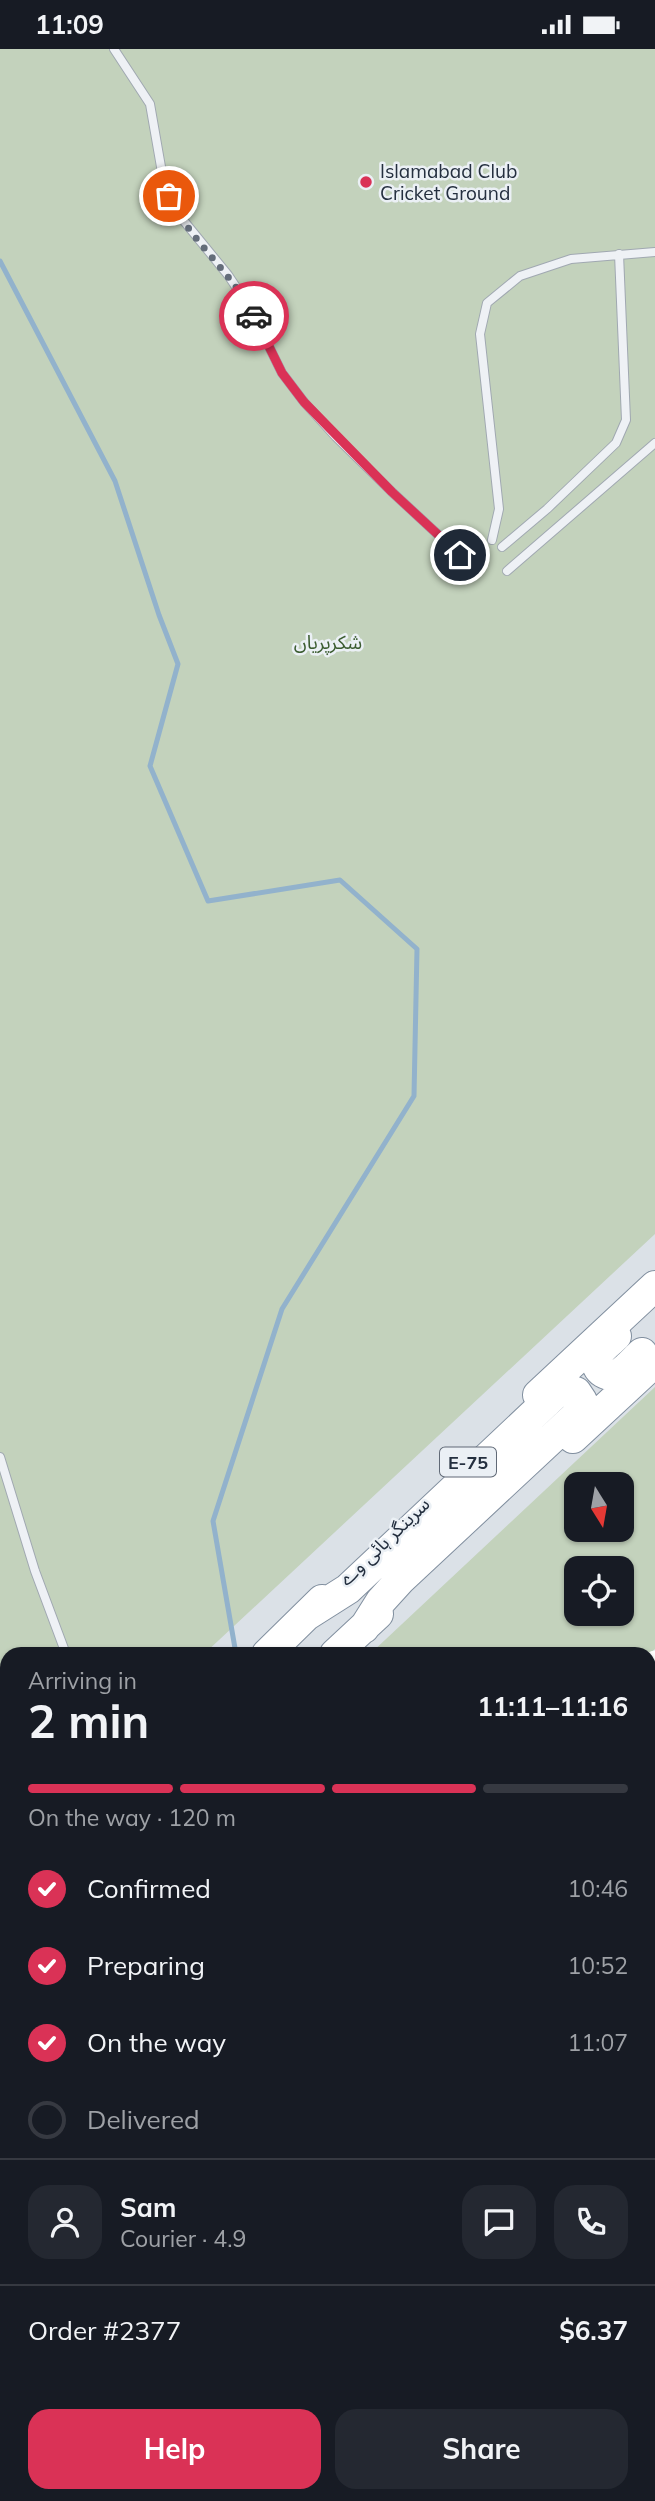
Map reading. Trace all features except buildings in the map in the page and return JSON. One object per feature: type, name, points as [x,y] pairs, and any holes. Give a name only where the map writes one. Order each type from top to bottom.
[{"type":"highway","name":"سرینگر ہائی وے","points":[[274,1646],[655,1286]]},
{"type":"highway","points":[[655,1301],[599,1353],[597,1364],[608,1375],[620,1373],[655,1341]]},
{"type":"highway","name":"E-75","points":[[343,1647],[655,1362]]},
{"type":"highway","points":[[307,1615],[348,1589],[555,1394],[566,1389],[576,1392],[582,1401],[579,1413],[401,1579],[381,1601],[364,1628]]},
{"type":"lane","points":[[114,49],[150,104],[164,184],[175,210],[228,275],[250,308],[282,373],[336,437],[460,555]]},
{"type":"lane","points":[[492,540],[499,509],[480,334],[487,303],[520,276],[571,258],[655,252]]},
{"type":"lane","points":[[502,547],[547,509],[616,443],[622,433],[626,420],[619,254]]},
{"type":"lane","points":[[507,571],[655,443]]},
{"type":"lane","points":[[0,1457],[35,1571],[63,1647]]},
{"type":"green space","name":"شکرپریاں","points":[[0,49],[655,49],[655,1234],[212,1647],[0,1647]]},
{"type":"green space","points":[[655,1387],[655,1647],[377,1647],[564,1472],[564,1542],[634,1542],[634,1472],[564,1472]]},
{"type":"waterway","points":[[0,261],[115,481],[178,664],[150,766],[208,901],[340,880],[417,949],[414,1096],[282,1309],[213,1521],[235,1647]]},
{"type":"way so far","points":[[169,196],[175,210],[228,275],[254,316]]},
{"type":"place","name":"Islamabad Club Cricket Ground","points":[[366,182]]},
{"type":"route","points":[[254,316],[282,373],[304,402],[392,492],[460,555]]}]
